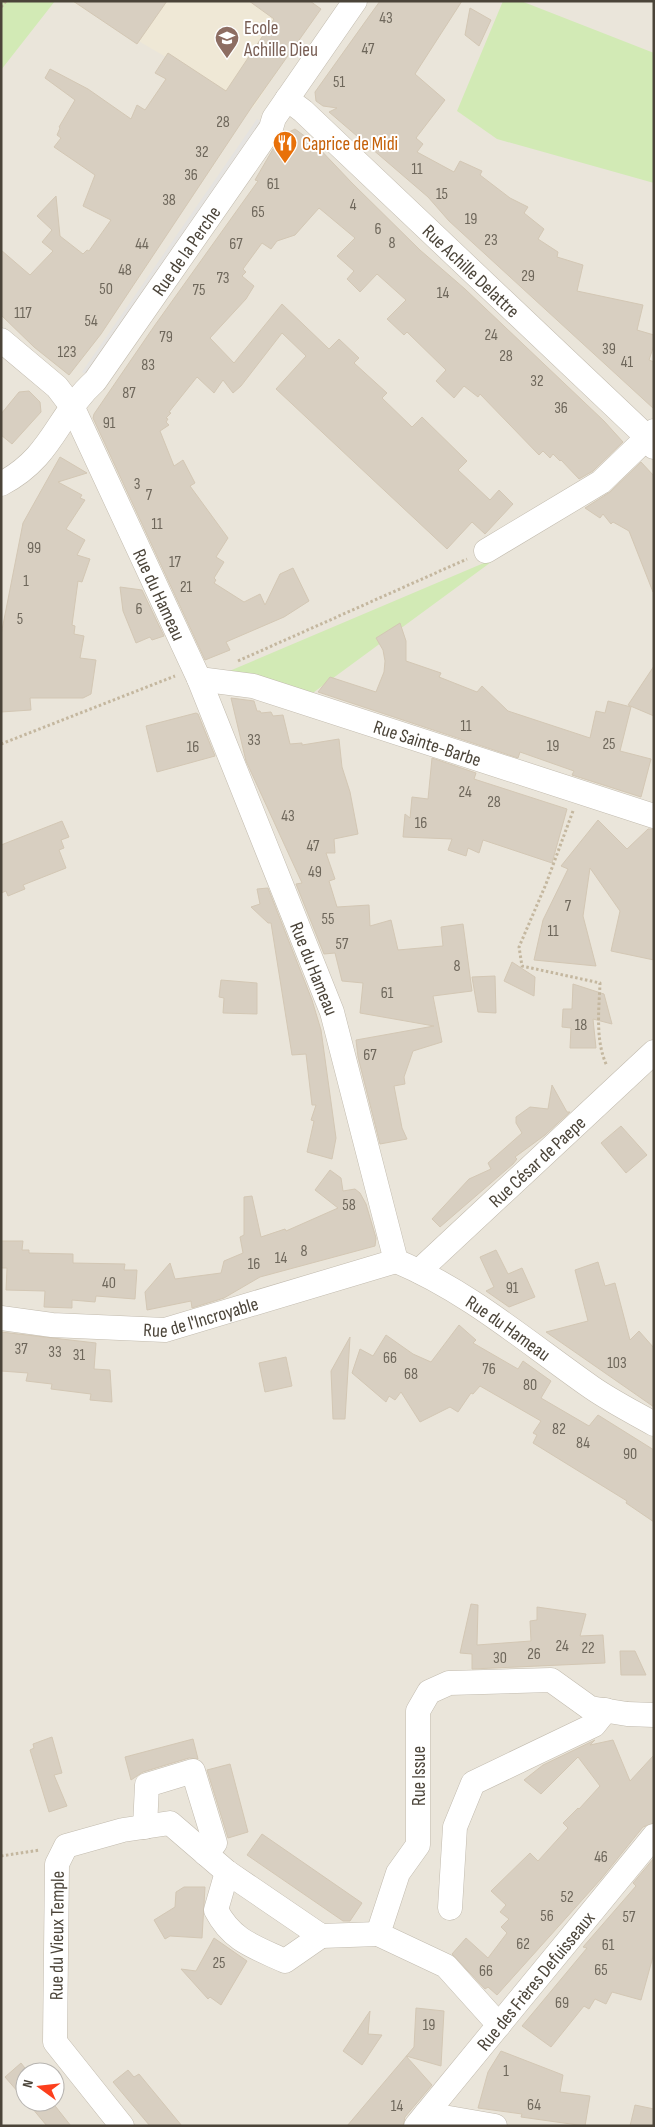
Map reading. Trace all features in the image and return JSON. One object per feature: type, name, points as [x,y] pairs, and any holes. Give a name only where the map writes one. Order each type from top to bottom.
[{"type":"street","name":"Rue de la Perche","points":[[1,484],[18,475],[40,455],[84,391],[95,381],[271,128],[274,118],[355,1]]},
{"type":"street","name":"Rue Achille Delattre","points":[[287,99],[304,111],[651,439]]},
{"type":"street","name":"Rue du Hameau","points":[[1,340],[57,387],[73,408],[200,679],[332,1012],[396,1261],[420,1271],[519,1333],[592,1388],[654,1424]]},
{"type":"street","points":[[486,551],[601,482],[651,439]]},
{"type":"street","name":"Rue Sainte-Barbe","points":[[200,679],[253,686],[654,816]]},
{"type":"street","name":"Rue César de Paepe","points":[[420,1271],[654,1052]]},
{"type":"street","name":"Rue de l'Incroyable","points":[[1,1318],[52,1325],[165,1330],[396,1261]]},
{"type":"street","name":"Rue Issue","points":[[378,1934],[398,1873],[418,1845],[418,1711],[429,1692],[449,1683],[550,1680],[590,1708],[628,1714],[654,1715]]},
{"type":"street","points":[[450,1908],[455,1827],[472,1783],[594,1725],[606,1710]]},
{"type":"street","points":[[145,1827],[147,1785],[193,1771],[215,1843],[206,1854]]},
{"type":"street","name":"Rue du Vieux Temple","points":[[122,2126],[55,2042],[57,1864],[66,1846],[123,1830],[170,1823],[227,1872],[321,1936]]},
{"type":"street","name":"Rue des Frères Defuisseaux","points":[[421,2120],[654,1836]]},
{"type":"street","points":[[227,1872],[216,1910],[224,1925],[239,1938],[285,1961],[321,1936],[378,1934],[446,1966],[499,2025]]},
{"type":"street","points":[[421,2120],[495,2126]]},
{"type":"path","points":[[1,7],[6,1]]},
{"type":"path","points":[[235,663],[486,551]]},
{"type":"path","points":[[1,744],[176,676],[200,679]]},
{"type":"path","points":[[580,792],[546,884],[519,947],[522,966],[600,983],[599,1036],[603,1058],[618,1085]]},
{"type":"path","points":[[1,1856],[66,1846]]},
{"type":"shaded area","points":[[1,1],[654,1],[654,2126],[1,2126]]},
{"type":"shaded area","name":"Ecole Achille Dieu","points":[[304,1],[317,10],[253,108],[72,2]]},
{"type":"shaded area","points":[[257,119],[263,122],[87,375],[82,372]]},
{"type":"green space","points":[[1,1],[55,1],[1,70]]},
{"type":"green space","points":[[503,1],[521,1],[654,53],[654,183],[497,139],[457,111]]},
{"type":"green space","points":[[498,557],[310,695],[220,675]]},
{"type":"building","points":[[73,1],[167,1],[137,44]]},
{"type":"building","points":[[249,1],[310,1],[321,9],[251,108],[101,334],[69,375],[34,347],[1,315],[1,250],[30,275],[53,251],[42,242],[52,230],[37,216],[56,196],[60,236],[83,254],[87,250],[89,251],[111,220],[83,206],[95,175],[54,147],[61,138],[57,135],[59,127],[75,100],[45,78],[50,69],[88,89],[131,119],[137,105],[145,110],[166,79],[155,73],[168,53],[226,91],[274,19]]},
{"type":"building","points":[[380,1],[462,1],[415,74],[445,100],[416,138],[423,144],[417,152],[454,172],[460,161],[482,171],[480,175],[510,198],[528,207],[524,213],[544,229],[538,239],[558,252],[557,257],[583,265],[577,291],[643,305],[637,330],[654,335],[654,345],[649,360],[654,362],[654,409],[449,221],[428,197],[329,112],[337,108],[323,106],[316,101],[315,92]]},
{"type":"building","points":[[470,8],[491,20],[479,46],[465,35]]},
{"type":"building","points":[[295,129],[314,143],[420,250],[465,289],[604,421],[623,442],[593,471],[579,479],[553,454],[550,458],[543,451],[539,455],[480,394],[478,397],[464,386],[454,398],[436,381],[446,370],[407,332],[404,335],[387,319],[406,300],[377,274],[360,292],[347,279],[354,271],[337,256],[355,238],[319,208],[295,235],[277,241],[271,249],[262,243],[243,269],[246,272],[242,276],[254,286],[246,299],[210,338],[234,363],[282,304],[329,349],[339,339],[359,358],[354,363],[387,393],[382,398],[412,427],[422,417],[467,461],[458,470],[490,500],[499,490],[513,504],[485,534],[472,522],[447,549],[276,389],[306,356],[282,333],[241,386],[233,393],[223,380],[214,393],[197,377],[169,412],[171,413],[166,418],[168,419],[166,422],[169,425],[160,431],[174,466],[183,460],[195,483],[190,486],[228,538],[216,557],[224,562],[214,578],[216,580],[214,583],[244,602],[260,594],[265,605],[280,574],[293,568],[309,601],[284,617],[226,642],[230,650],[205,660],[93,418],[155,325],[258,181],[255,180],[273,149],[289,132]]},
{"type":"building","points":[[29,391],[40,402],[41,412],[12,444],[1,435],[1,414],[19,392]]},
{"type":"building","points":[[60,457],[87,473],[58,482],[82,495],[80,498],[85,500],[66,529],[85,540],[77,555],[90,559],[82,582],[78,581],[72,625],[75,626],[74,634],[84,636],[80,658],[96,660],[91,694],[83,698],[30,698],[31,710],[1,712],[1,635],[23,523]]},
{"type":"building","points":[[641,462],[654,476],[653,592],[629,531],[613,522],[611,524],[603,514],[600,518],[585,508],[610,492]]},
{"type":"building","points":[[120,587],[142,590],[164,636],[152,640],[150,637],[136,643],[123,611]]},
{"type":"building","points":[[400,623],[406,641],[406,661],[441,673],[439,677],[477,692],[482,686],[508,711],[590,738],[596,711],[605,713],[608,701],[631,707],[620,751],[651,759],[641,797],[572,775],[574,771],[520,752],[518,758],[318,692],[330,677],[376,692],[384,672],[385,661],[383,650],[376,638]]},
{"type":"building","points":[[654,666],[654,716],[628,705]]},
{"type":"building","points":[[231,698],[254,701],[257,711],[261,713],[271,712],[273,716],[283,715],[290,744],[302,743],[302,745],[339,739],[342,767],[350,792],[358,834],[334,839],[335,853],[326,853],[335,879],[329,881],[337,907],[369,905],[370,926],[391,920],[398,950],[443,946],[441,927],[463,924],[472,991],[433,996],[442,1042],[413,1051],[404,1077],[405,1084],[394,1086],[402,1128],[407,1139],[380,1144],[358,1057],[356,1040],[434,1026],[360,1013],[363,983],[342,981],[335,953],[324,954],[296,884],[302,883],[246,761]]},
{"type":"building","points":[[196,713],[215,756],[157,772],[146,726]]},
{"type":"building","points":[[432,758],[476,773],[474,779],[567,809],[552,863],[483,840],[479,853],[468,848],[466,856],[448,850],[452,839],[403,837],[405,814],[410,818],[412,797],[428,799]]},
{"type":"building","points":[[598,820],[627,849],[648,829],[654,829],[654,960],[611,951],[620,911],[590,868],[583,916],[596,966],[534,960],[543,920],[568,869],[561,866]]},
{"type":"building","points":[[62,821],[69,837],[61,840],[64,848],[59,850],[66,868],[23,885],[25,889],[8,896],[6,891],[1,893],[1,845]]},
{"type":"building","points":[[268,888],[312,1000],[321,1030],[336,1138],[332,1159],[307,1152],[314,1121],[311,1120],[316,1105],[312,1105],[306,1054],[292,1055],[271,923],[268,923],[251,907],[260,904],[257,889]]},
{"type":"building","points":[[512,962],[535,977],[534,996],[504,981]]},
{"type":"building","points":[[495,976],[496,1013],[478,1012],[472,977]]},
{"type":"building","points":[[221,980],[257,983],[257,1014],[223,1013],[224,998],[219,997]]},
{"type":"building","points":[[573,984],[604,994],[612,1024],[593,1019],[596,1048],[570,1048],[571,1028],[562,1027],[563,1009],[572,1009]]},
{"type":"building","points":[[552,1085],[567,1112],[570,1112],[545,1135],[515,1157],[517,1159],[513,1164],[440,1227],[432,1219],[469,1179],[491,1169],[488,1163],[522,1133],[516,1123],[516,1117],[530,1107],[548,1109]]},
{"type":"building","points":[[621,1126],[647,1155],[626,1173],[601,1143]]},
{"type":"building","points":[[330,1170],[341,1178],[343,1191],[355,1189],[360,1193],[366,1204],[376,1238],[375,1246],[260,1277],[224,1298],[192,1308],[191,1301],[147,1310],[145,1292],[170,1263],[175,1279],[221,1273],[224,1261],[243,1253],[240,1237],[244,1235],[244,1197],[252,1196],[261,1237],[285,1229],[286,1231],[338,1208],[315,1190]]},
{"type":"building","points":[[1,1241],[23,1241],[22,1250],[29,1250],[29,1253],[73,1254],[73,1263],[125,1264],[124,1270],[137,1270],[135,1299],[96,1296],[95,1302],[72,1300],[72,1308],[44,1307],[45,1291],[6,1290],[7,1268],[1,1268]]},
{"type":"building","points":[[496,1250],[508,1274],[522,1268],[535,1297],[509,1307],[486,1291],[494,1287],[480,1257]]},
{"type":"building","points":[[598,1262],[605,1286],[615,1283],[630,1340],[639,1331],[654,1348],[654,1407],[546,1332],[588,1321],[575,1270]]},
{"type":"building","points":[[459,1325],[476,1340],[473,1343],[518,1369],[523,1361],[551,1381],[541,1398],[589,1426],[598,1415],[654,1450],[654,1522],[626,1503],[627,1501],[533,1443],[537,1435],[533,1433],[541,1421],[480,1386],[473,1394],[471,1393],[458,1412],[450,1407],[420,1422],[401,1392],[395,1400],[389,1396],[386,1402],[352,1373],[360,1349],[373,1356],[386,1335],[413,1354],[431,1362]]},
{"type":"building","points":[[1,1332],[96,1343],[94,1369],[110,1370],[112,1402],[90,1400],[91,1394],[51,1389],[52,1384],[26,1381],[28,1373],[1,1371]]},
{"type":"building","points":[[350,1337],[345,1419],[333,1419],[331,1371]]},
{"type":"building","points":[[286,1357],[292,1386],[265,1392],[259,1363]]},
{"type":"building","points":[[471,1604],[478,1605],[477,1645],[531,1641],[530,1621],[537,1620],[537,1607],[586,1614],[580,1636],[603,1635],[605,1663],[472,1669],[472,1654],[460,1653]]},
{"type":"building","points":[[620,1651],[635,1651],[646,1675],[621,1675]]},
{"type":"building","points":[[52,1737],[62,1773],[54,1775],[67,1806],[49,1812],[30,1750],[34,1748],[33,1744]]},
{"type":"building","points":[[193,1739],[198,1759],[189,1758],[143,1772],[131,1780],[125,1757]]},
{"type":"building","points":[[595,1740],[590,1745],[613,1740],[630,1781],[654,1755],[654,1823],[643,1827],[601,1879],[497,1995],[488,1987],[485,1989],[452,1954],[466,1938],[488,1958],[507,1933],[501,1927],[509,1919],[500,1912],[506,1905],[491,1891],[530,1853],[538,1861],[568,1828],[563,1823],[600,1786],[578,1757],[541,1794],[524,1780],[543,1765]]},
{"type":"building","points":[[230,1764],[248,1832],[228,1838],[207,1770]]},
{"type":"building","points":[[262,1834],[362,1903],[350,1921],[343,1921],[247,1855]]},
{"type":"building","points":[[654,1858],[654,1953],[641,2000],[612,1992],[606,2004],[595,1999],[589,2009],[584,2006],[551,2047],[522,2026],[587,1948],[583,1947],[636,1886],[633,1883]]},
{"type":"building","points":[[184,1887],[205,1887],[202,1938],[170,1936],[165,1939],[154,1920],[175,1907],[176,1892]]},
{"type":"building","points":[[214,1938],[247,1961],[221,2005],[210,1997],[208,1999],[181,1969],[196,1971]]},
{"type":"building","points":[[416,2008],[444,2011],[441,2066],[406,2056],[414,2047]]},
{"type":"building","points":[[370,2011],[368,2034],[382,2035],[362,2065],[343,2051]]},
{"type":"building","points":[[501,2051],[563,2075],[560,2092],[590,2096],[585,2126],[521,2117],[522,2114],[478,2108],[488,2072]]},
{"type":"building","points":[[406,2056],[432,2085],[405,2117],[403,2126],[347,2126]]},
{"type":"building","points":[[15,2068],[15,2088],[5,2077]]},
{"type":"building","points":[[128,2070],[134,2077],[139,2074],[182,2126],[150,2126],[113,2082]]},
{"type":"building","points":[[635,2105],[654,2109],[654,2126],[630,2126]]},
{"type":"building","points":[[35,2112],[60,2112],[71,2126],[47,2126]]},
{"type":"place","name":"Ecole Achille Dieu","points":[[227,59]]},
{"type":"place","name":"Caprice de Midi","points":[[285,164]]}]
